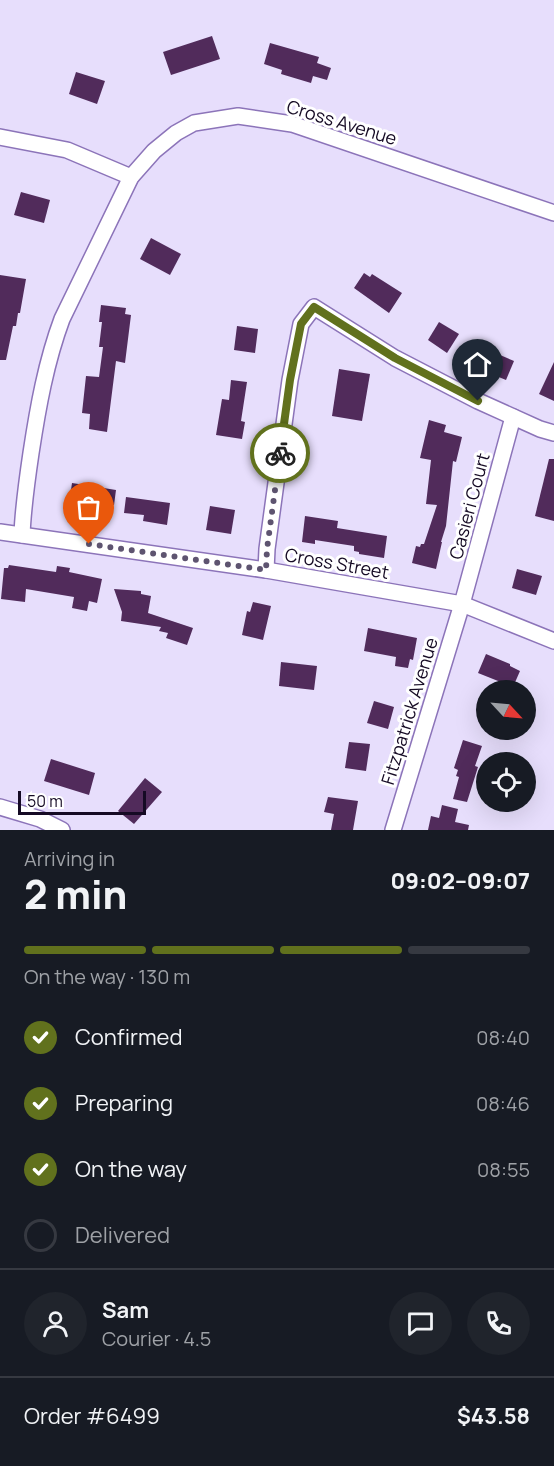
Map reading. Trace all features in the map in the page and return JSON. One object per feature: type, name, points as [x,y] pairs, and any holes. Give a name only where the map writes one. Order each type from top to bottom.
[{"type":"street","name":"Cross Avenue","points":[[22,535],[22,511],[39,404],[53,343],[74,291],[131,177],[154,151],[177,133],[194,123],[238,116],[292,124],[554,213]]},
{"type":"street","points":[[0,137],[67,150],[131,177]]},
{"type":"street","points":[[266,570],[290,380],[301,324],[314,307],[395,358],[478,401],[554,433]]},
{"type":"street","name":"Casieri Court","points":[[462,604],[513,417]]},
{"type":"street","name":"Cross Street","points":[[0,532],[266,570],[462,604],[554,641]]},
{"type":"street","name":"Fitzpatrick Avenue","points":[[393,830],[462,604]]},
{"type":"street","points":[[0,807],[40,819],[62,830]]},
{"type":"building","points":[[212,36],[220,59],[171,75],[163,52]]},
{"type":"building","points":[[270,43],[319,57],[317,63],[331,68],[327,80],[313,76],[311,83],[281,74],[282,70],[264,64]]},
{"type":"building","points":[[76,72],[105,81],[97,104],[69,94]]},
{"type":"building","points":[[21,192],[50,200],[44,223],[14,215]]},
{"type":"building","points":[[151,238],[181,254],[170,275],[140,259]]},
{"type":"building","points":[[364,273],[370,277],[372,274],[402,293],[389,313],[354,288]]},
{"type":"building","points":[[0,275],[26,279],[20,313],[18,313],[16,326],[13,326],[6,360],[0,360]]},
{"type":"building","points":[[101,305],[126,308],[125,314],[131,315],[125,363],[116,361],[107,432],[89,429],[90,414],[82,413],[86,376],[99,377],[103,347],[99,347],[102,322],[99,322]]},
{"type":"building","points":[[439,322],[459,334],[447,353],[428,340]]},
{"type":"building","points":[[237,326],[258,329],[255,353],[234,350]]},
{"type":"building","points":[[493,352],[514,361],[506,380],[484,371]]},
{"type":"building","points":[[554,362],[554,401],[539,394]]},
{"type":"building","points":[[339,369],[370,374],[362,421],[332,416]]},
{"type":"building","points":[[231,380],[247,382],[241,421],[245,422],[242,439],[216,435],[222,399],[229,400]]},
{"type":"building","points":[[429,420],[446,425],[444,432],[462,437],[456,462],[453,461],[446,526],[436,569],[412,563],[416,546],[420,547],[424,544],[437,505],[426,504],[431,460],[420,458]]},
{"type":"building","points":[[549,459],[554,459],[554,521],[535,516]]},
{"type":"building","points":[[72,483],[116,490],[114,505],[98,503],[97,508],[69,504]]},
{"type":"building","points":[[126,497],[170,503],[167,525],[143,521],[144,515],[124,513]]},
{"type":"building","points":[[210,506],[235,510],[231,534],[206,530]]},
{"type":"building","points":[[305,516],[338,521],[337,528],[387,536],[384,558],[359,554],[354,551],[354,546],[315,540],[315,544],[302,542]]},
{"type":"building","points":[[9,565],[56,572],[57,566],[70,568],[69,572],[102,579],[97,603],[89,601],[87,611],[72,608],[74,597],[26,589],[25,602],[1,599],[4,568],[8,568]]},
{"type":"building","points":[[517,569],[542,576],[536,595],[512,588]]},
{"type":"building","points":[[114,589],[141,591],[141,594],[151,596],[148,613],[193,628],[187,645],[166,638],[168,633],[159,631],[161,627],[121,621],[122,612]]},
{"type":"building","points":[[253,602],[271,606],[263,640],[242,635],[247,611],[250,612]]},
{"type":"building","points":[[368,628],[417,638],[413,660],[410,659],[408,668],[395,666],[396,657],[364,651]]},
{"type":"building","points":[[486,654],[520,671],[516,680],[496,680],[478,673]]},
{"type":"building","points":[[281,662],[317,666],[314,690],[279,686]]},
{"type":"building","points":[[374,701],[394,707],[388,729],[367,723]]},
{"type":"building","points":[[463,740],[482,746],[480,752],[476,752],[476,773],[467,802],[453,799],[459,777],[456,776],[458,770],[454,768]]},
{"type":"building","points":[[349,742],[370,744],[366,771],[345,768]]},
{"type":"building","points":[[51,759],[95,773],[89,795],[44,781]]},
{"type":"building","points":[[145,778],[162,792],[134,824],[118,811]]},
{"type":"building","points":[[328,797],[358,801],[353,830],[331,830],[334,814],[324,812]]},
{"type":"building","points":[[442,805],[458,809],[455,822],[469,825],[468,830],[428,830],[431,816],[439,818]]},
{"type":"way so far","points":[[89,544],[266,570],[280,453]]},
{"type":"route","points":[[280,453],[290,380],[301,324],[314,307],[395,358],[478,401]]}]
